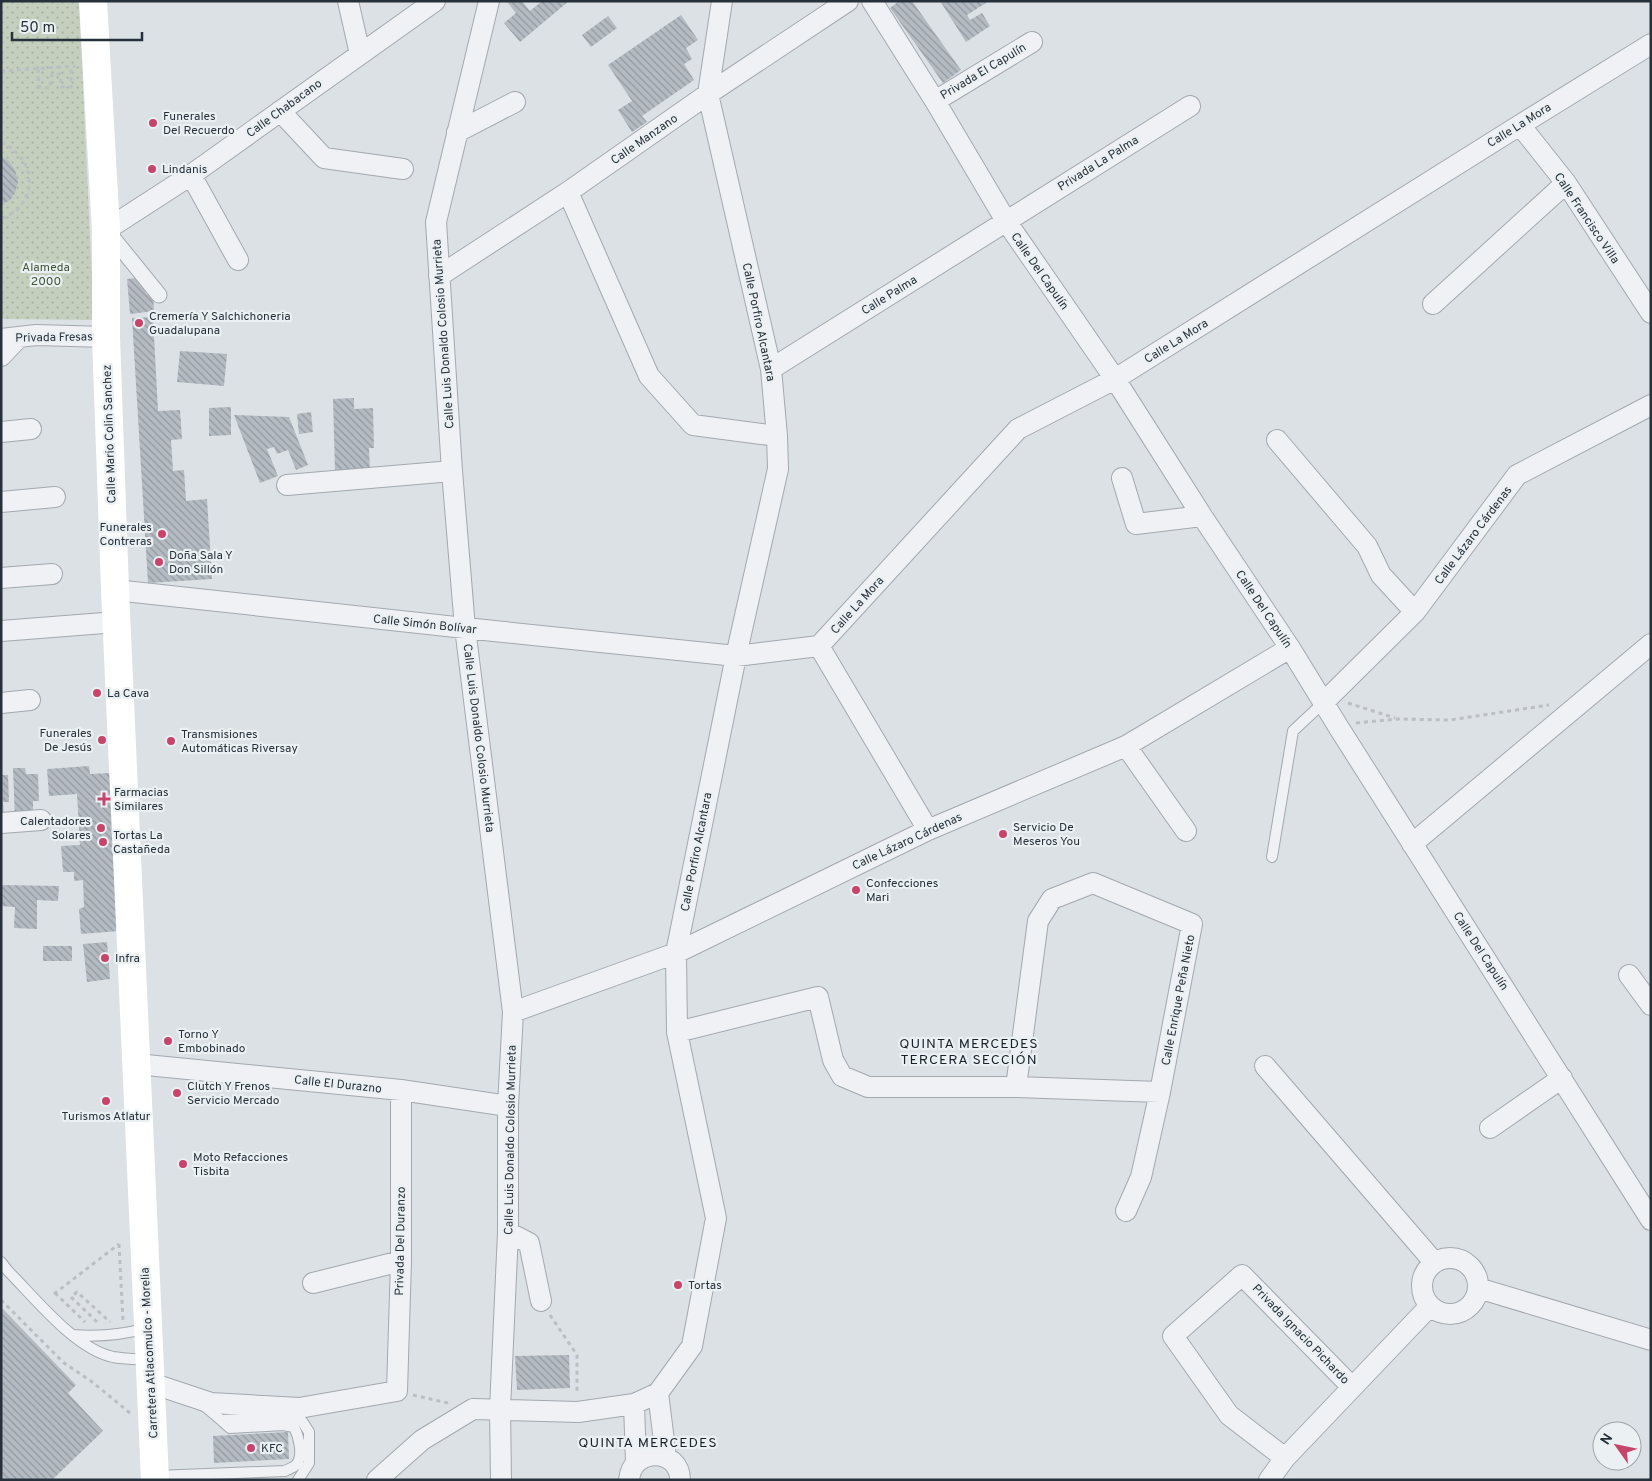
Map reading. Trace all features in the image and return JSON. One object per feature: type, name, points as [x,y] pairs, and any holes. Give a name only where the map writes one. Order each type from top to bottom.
[{"type":"main road","name":"Calle Mario Colin Sanchez","points":[[93,1],[106,230],[106,337],[115,590],[144,1227]]},
{"type":"main road","name":"Carretera Atlacomulco - Morelia","points":[[144,1227],[155,1478]]},
{"type":"street","points":[[348,1],[360,54]]},
{"type":"street","name":"Calle Chabacano","points":[[106,230],[192,175],[435,1]]},
{"type":"street","name":"Calle Luis Donaldo Colosio Murrieta","points":[[488,1],[436,222],[452,471],[465,628],[514,1012],[508,1106],[508,1232],[500,1409],[501,1480]]},
{"type":"street","name":"Calle Porfiro Alcantara","points":[[473,1409],[578,1412],[634,1404],[658,1393],[692,1346],[716,1218],[677,1032],[676,953],[736,656],[778,469],[771,369],[708,94],[722,1]]},
{"type":"street","name":"Calle Manzano","points":[[439,276],[568,192],[708,94],[848,1]]},
{"type":"street","name":"Calle Del Capulín","points":[[872,1],[935,101],[1006,222],[1115,379],[1202,516],[1326,699],[1339,728],[1651,1220]]},
{"type":"street","name":"Privada El Capulín","points":[[935,101],[1032,42]]},
{"type":"street","name":"Calle La Mora","points":[[819,646],[1018,430],[1115,379],[1651,44]]},
{"type":"street","points":[[457,132],[515,102]]},
{"type":"street","name":"Privada La Palma","points":[[1006,222],[1190,106]]},
{"type":"street","points":[[280,111],[324,158],[403,169]]},
{"type":"street","name":"Calle Francisco Villa","points":[[1520,125],[1566,183],[1651,313]]},
{"type":"street","points":[[192,175],[238,260]]},
{"type":"street","points":[[1433,304],[1566,183]]},
{"type":"street","points":[[568,192],[649,376],[693,425],[777,436]]},
{"type":"street","name":"Calle Palma","points":[[771,369],[1006,222]]},
{"type":"street","points":[[106,230],[159,295]]},
{"type":"street","name":"Privada Fresas","points":[[10,338],[36,335],[106,337]]},
{"type":"street","points":[[1,356],[10,338]]},
{"type":"street","name":"Calle Lázaro Cárdenas","points":[[1326,699],[1415,612],[1518,476],[1651,405]]},
{"type":"street","points":[[1,432],[31,429]]},
{"type":"street","points":[[1277,440],[1367,546],[1381,575],[1415,612]]},
{"type":"street","points":[[287,485],[452,471]]},
{"type":"street","points":[[1122,478],[1136,524],[1202,516]]},
{"type":"street","points":[[1,502],[55,497]]},
{"type":"street","points":[[1,578],[52,574]]},
{"type":"street","name":"Calle Simón Bolívar","points":[[115,590],[736,656]]},
{"type":"street","points":[[1,631],[117,622]]},
{"type":"street","points":[[1412,844],[1651,644]]},
{"type":"street","points":[[736,656],[819,646],[928,830]]},
{"type":"street","name":"Calle Lázaro Cárdenas","points":[[514,1012],[676,953],[928,830],[1126,746],[1290,648]]},
{"type":"street","points":[[1,703],[30,700]]},
{"type":"street","points":[[1126,746],[1186,830]]},
{"type":"street","points":[[1,823],[41,820]]},
{"type":"street","name":"Calle Enrique Peña Nieto","points":[[1016,1087],[1038,921],[1052,899],[1093,883],[1192,924],[1160,1092],[1141,1177],[1126,1211]]},
{"type":"street","points":[[1629,975],[1651,1006]]},
{"type":"street","points":[[677,1032],[818,997],[833,1060],[842,1076],[868,1086],[1016,1087],[1160,1092]]},
{"type":"street","name":"Calle El Durazno","points":[[136,1064],[401,1090],[508,1106]]},
{"type":"street","points":[[1265,1066],[1434,1262]]},
{"type":"street","points":[[1490,1128],[1562,1078]]},
{"type":"street","name":"Privada Del Duranzo","points":[[397,1391],[401,1261],[401,1090]]},
{"type":"street","points":[[508,1232],[529,1243],[541,1301]]},
{"type":"street","points":[[1452,1258],[1468,1264],[1478,1279],[1478,1288],[1476,1297],[1464,1311],[1446,1314],[1430,1306],[1422,1291],[1422,1283],[1428,1268],[1434,1262],[1452,1258]]},
{"type":"street","points":[[313,1283],[401,1261]]},
{"type":"street","name":"Privada Ignacio Pichardo","points":[[1285,1458],[1229,1415],[1172,1336],[1242,1275],[1352,1387]]},
{"type":"street","points":[[1478,1288],[1651,1340]]},
{"type":"street","name":"Privada Ignacio Pichardo","points":[[1269,1480],[1285,1458],[1430,1306]]},
{"type":"street","points":[[150,1372],[195,1398],[210,1403],[299,1408],[397,1391]]},
{"type":"street","points":[[658,1393],[666,1457]]},
{"type":"street","points":[[632,1471],[634,1404]]},
{"type":"street","points":[[378,1480],[422,1440],[473,1409]]},
{"type":"street","points":[[632,1471],[642,1457],[650,1455],[666,1457],[675,1464],[680,1480]]},
{"type":"lane","points":[[1272,857],[1293,731],[1326,699]]},
{"type":"lane","points":[[1,1262],[72,1335],[86,1346],[150,1372]]},
{"type":"lane","points":[[72,1335],[91,1337],[124,1334],[148,1328]]},
{"type":"lane","points":[[155,1478],[285,1471],[295,1466],[300,1457],[298,1436],[294,1427],[283,1425],[230,1428],[195,1398]]},
{"type":"lane","points":[[221,1420],[288,1417],[302,1420],[310,1432],[309,1463],[298,1480]]},
{"type":"path","points":[[38,69],[40,87],[50,88],[52,74],[60,74],[62,87],[70,87],[71,66]]},
{"type":"path","points":[[1,71],[66,67]]},
{"type":"path","points":[[1,142],[14,148],[25,161],[30,181],[26,196],[17,210],[1,219]]},
{"type":"path","points":[[1326,699],[1398,719]]},
{"type":"path","points":[[1339,728],[1361,722],[1398,719],[1450,720],[1553,705],[1570,712]]},
{"type":"path","points":[[61,1289],[105,1253]]},
{"type":"path","points":[[55,1293],[91,1328],[97,1322],[72,1297],[77,1292],[114,1326]]},
{"type":"path","points":[[1,1300],[64,1363],[91,1380],[153,1430]]},
{"type":"path","points":[[541,1301],[576,1355],[578,1412]]},
{"type":"path","points":[[397,1391],[473,1409]]},
{"type":"green space","name":"Alameda 2000","points":[[1,1],[79,1],[94,320],[1,319]]},
{"type":"building","points":[[510,1],[522,1],[530,11],[542,1],[569,1],[520,42],[504,23],[516,13],[508,3]]},
{"type":"building","points":[[899,1],[912,1],[961,70],[943,83],[890,8]]},
{"type":"building","points":[[940,1],[989,1],[967,15],[970,20],[982,13],[990,26],[966,42]]},
{"type":"building","points":[[681,15],[698,40],[686,48],[692,59],[684,64],[694,80],[642,116],[647,122],[632,132],[618,110],[632,101],[608,65]]},
{"type":"building","points":[[608,16],[617,28],[591,47],[582,35]]},
{"type":"building","points":[[1,157],[8,160],[15,170],[18,182],[11,199],[1,206]]},
{"type":"building","points":[[144,277],[146,294],[153,293],[154,311],[130,314],[127,279]]},
{"type":"building","points":[[153,317],[158,411],[180,410],[182,439],[171,440],[173,471],[184,470],[186,501],[207,499],[212,579],[148,583],[132,318]]},
{"type":"building","points":[[180,351],[227,354],[224,386],[177,382]]},
{"type":"building","points":[[354,398],[354,409],[373,408],[374,448],[369,448],[370,471],[335,471],[333,399]]},
{"type":"building","points":[[231,407],[231,435],[209,436],[209,408]]},
{"type":"building","points":[[311,412],[313,432],[299,434],[297,414]]},
{"type":"building","points":[[234,415],[289,417],[308,465],[296,470],[288,450],[277,454],[274,447],[267,449],[278,476],[260,483]]},
{"type":"building","points":[[89,766],[90,774],[110,773],[119,931],[81,934],[79,909],[84,907],[83,880],[74,881],[74,872],[63,872],[61,846],[80,845],[77,794],[49,796],[47,769]]},
{"type":"building","points":[[13,768],[25,768],[26,774],[38,774],[39,801],[33,801],[33,818],[15,819]]},
{"type":"building","points":[[1,775],[8,775],[9,802],[3,802],[4,819],[1,819]]},
{"type":"building","points":[[1,885],[59,886],[58,901],[37,900],[37,929],[14,928],[15,907],[1,906]]},
{"type":"building","points":[[107,942],[110,979],[87,982],[83,944]]},
{"type":"building","points":[[43,946],[72,946],[72,961],[43,961]]},
{"type":"building","points":[[3,1309],[76,1385],[68,1393],[103,1431],[52,1480],[1,1480],[1,1311]]},
{"type":"building","points":[[569,1355],[570,1388],[517,1390],[515,1356]]},
{"type":"building","name":"KFC","points":[[288,1432],[289,1459],[214,1463],[213,1436]]},
{"type":"place","name":"Funerales Del Recuerdo","points":[[153,123]]},
{"type":"place","name":"Lindanis","points":[[152,169]]},
{"type":"place","name":"Cremería Y Salchichoneria Guadalupana","points":[[139,323]]},
{"type":"place","name":"Funerales Contreras","points":[[162,534]]},
{"type":"place","name":"Doña Sala Y Don Sillón","points":[[159,562]]},
{"type":"place","name":"La Cava","points":[[97,693]]},
{"type":"place","name":"Funerales De Jesús","points":[[102,740]]},
{"type":"place","name":"Transmisiones Automáticas Riversay","points":[[171,741]]},
{"type":"place","name":"Farmacias Similares","points":[[104,799]]},
{"type":"place","name":"Calentadores Solares","points":[[101,828]]},
{"type":"place","name":"Servicio De Meseros You","points":[[1003,834]]},
{"type":"place","name":"Tortas La Castañeda","points":[[103,842]]},
{"type":"place","name":"Confecciones Mari","points":[[856,890]]},
{"type":"place","name":"Infra","points":[[105,958]]},
{"type":"place","name":"Torno Y Embobinado","points":[[168,1041]]},
{"type":"place","name":"Clutch Y Frenos Servicio Mercado","points":[[177,1093]]},
{"type":"place","name":"Turismos Atlatur","points":[[106,1101]]},
{"type":"place","name":"Moto Refacciones Tisbita","points":[[183,1164]]},
{"type":"place","name":"Tortas","points":[[678,1285]]},
{"type":"place","name":"KFC","points":[[251,1448]]},
{"type":"district","name":"QUINTA MERCEDES TERCERA SECCIÓN","points":[[969,1052]]},
{"type":"district","name":"QUINTA MERCEDES","points":[[648,1442]]}]
